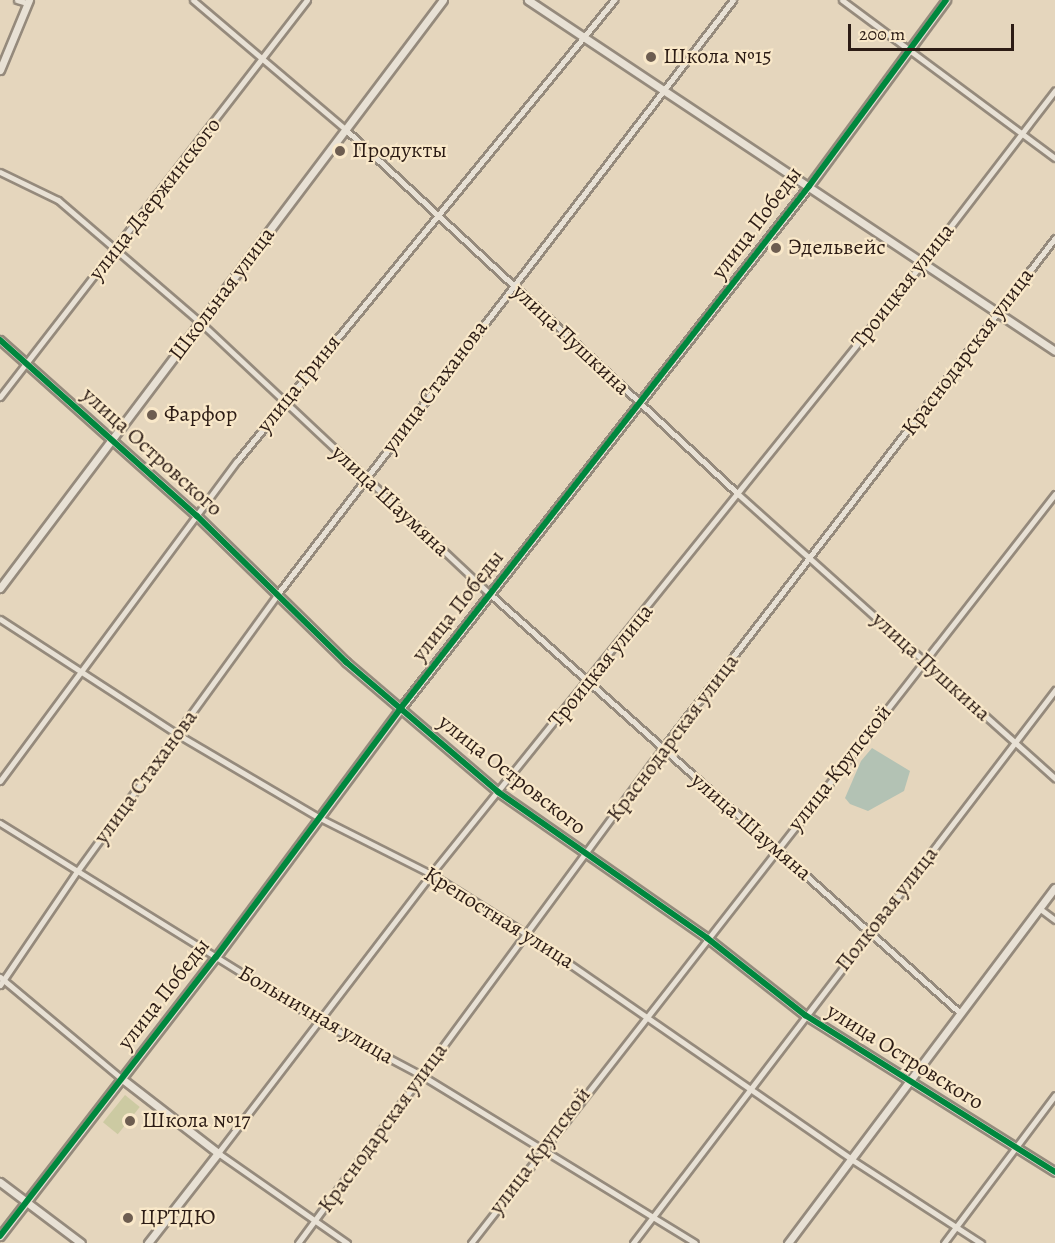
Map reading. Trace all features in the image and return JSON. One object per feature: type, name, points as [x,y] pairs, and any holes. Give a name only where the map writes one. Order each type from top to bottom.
[{"type":"street","points":[[0,70],[28,2],[17,0]]},
{"type":"street","name":"улица Пушкина","points":[[193,0],[265,58],[345,129],[437,213],[511,286],[738,494],[1055,778]]},
{"type":"street","name":"улица Дзержинского","points":[[0,397],[265,58],[307,0]]},
{"type":"street","name":"Школьная улица","points":[[0,588],[443,0]]},
{"type":"street","points":[[528,0],[924,261],[1055,351]]},
{"type":"street","name":"улица Гриня","points":[[0,781],[285,401],[614,0]]},
{"type":"street","name":"улица Стаханова","points":[[1,980],[276,596],[732,0]]},
{"type":"street","points":[[842,0],[910,48],[1055,158]]},
{"type":"street","name":"улица Победы","points":[[0,1236],[216,957],[400,709],[808,186],[946,0]]},
{"type":"street","name":"Троицкая улица","points":[[148,1243],[431,874],[589,681],[924,261],[1055,90]]},
{"type":"street","name":"улица Шаумяна","points":[[0,172],[58,200],[201,323],[490,594],[959,1012]]},
{"type":"street","name":"Краснодарская улица","points":[[298,1243],[662,749],[1055,238]]},
{"type":"street","name":"улица Островского","points":[[0,340],[197,516],[276,596],[400,709],[498,792],[707,938],[805,1016],[1055,1172]]},
{"type":"street","name":"улица Крупской","points":[[471,1243],[540,1150],[1055,494]]},
{"type":"street","name":"Крепостная улица","points":[[0,619],[79,674],[177,734],[318,818],[431,874],[525,933],[647,1014],[851,1159],[981,1243]]},
{"type":"street","name":"Полковая улица","points":[[633,1243],[1055,690]]},
{"type":"street","name":"Больничная улица","points":[[0,823],[319,1021],[421,1075],[695,1243]]},
{"type":"street","points":[[788,1243],[959,1012],[1055,888]]},
{"type":"street","points":[[1039,908],[1055,920]]},
{"type":"street","points":[[1,980],[218,1153],[347,1243]]},
{"type":"street","points":[[945,1243],[1055,1095]]},
{"type":"street","points":[[0,1182],[81,1243]]},
{"type":"shaded area","points":[[872,748],[910,771],[904,791],[868,811],[850,804],[845,798],[861,761]]},
{"type":"shaded area","points":[[125,1095],[140,1107],[118,1134],[103,1122]]},
{"type":"cycle path","points":[[0,1236],[216,957],[400,709],[809,186],[946,0]]},
{"type":"cycle path","points":[[0,340],[197,516],[346,662],[498,792],[707,938],[805,1015],[1055,1172]]},
{"type":"place","name":"Школа №15","points":[[651,57]]},
{"type":"place","name":"Продукты","points":[[340,151]]},
{"type":"place","name":"Эдельвейс","points":[[776,248]]},
{"type":"place","name":"Фарфор","points":[[152,415]]},
{"type":"place","name":"Школа №17","points":[[130,1121]]},
{"type":"place","name":"ЦРТДЮ","points":[[128,1218]]}]
